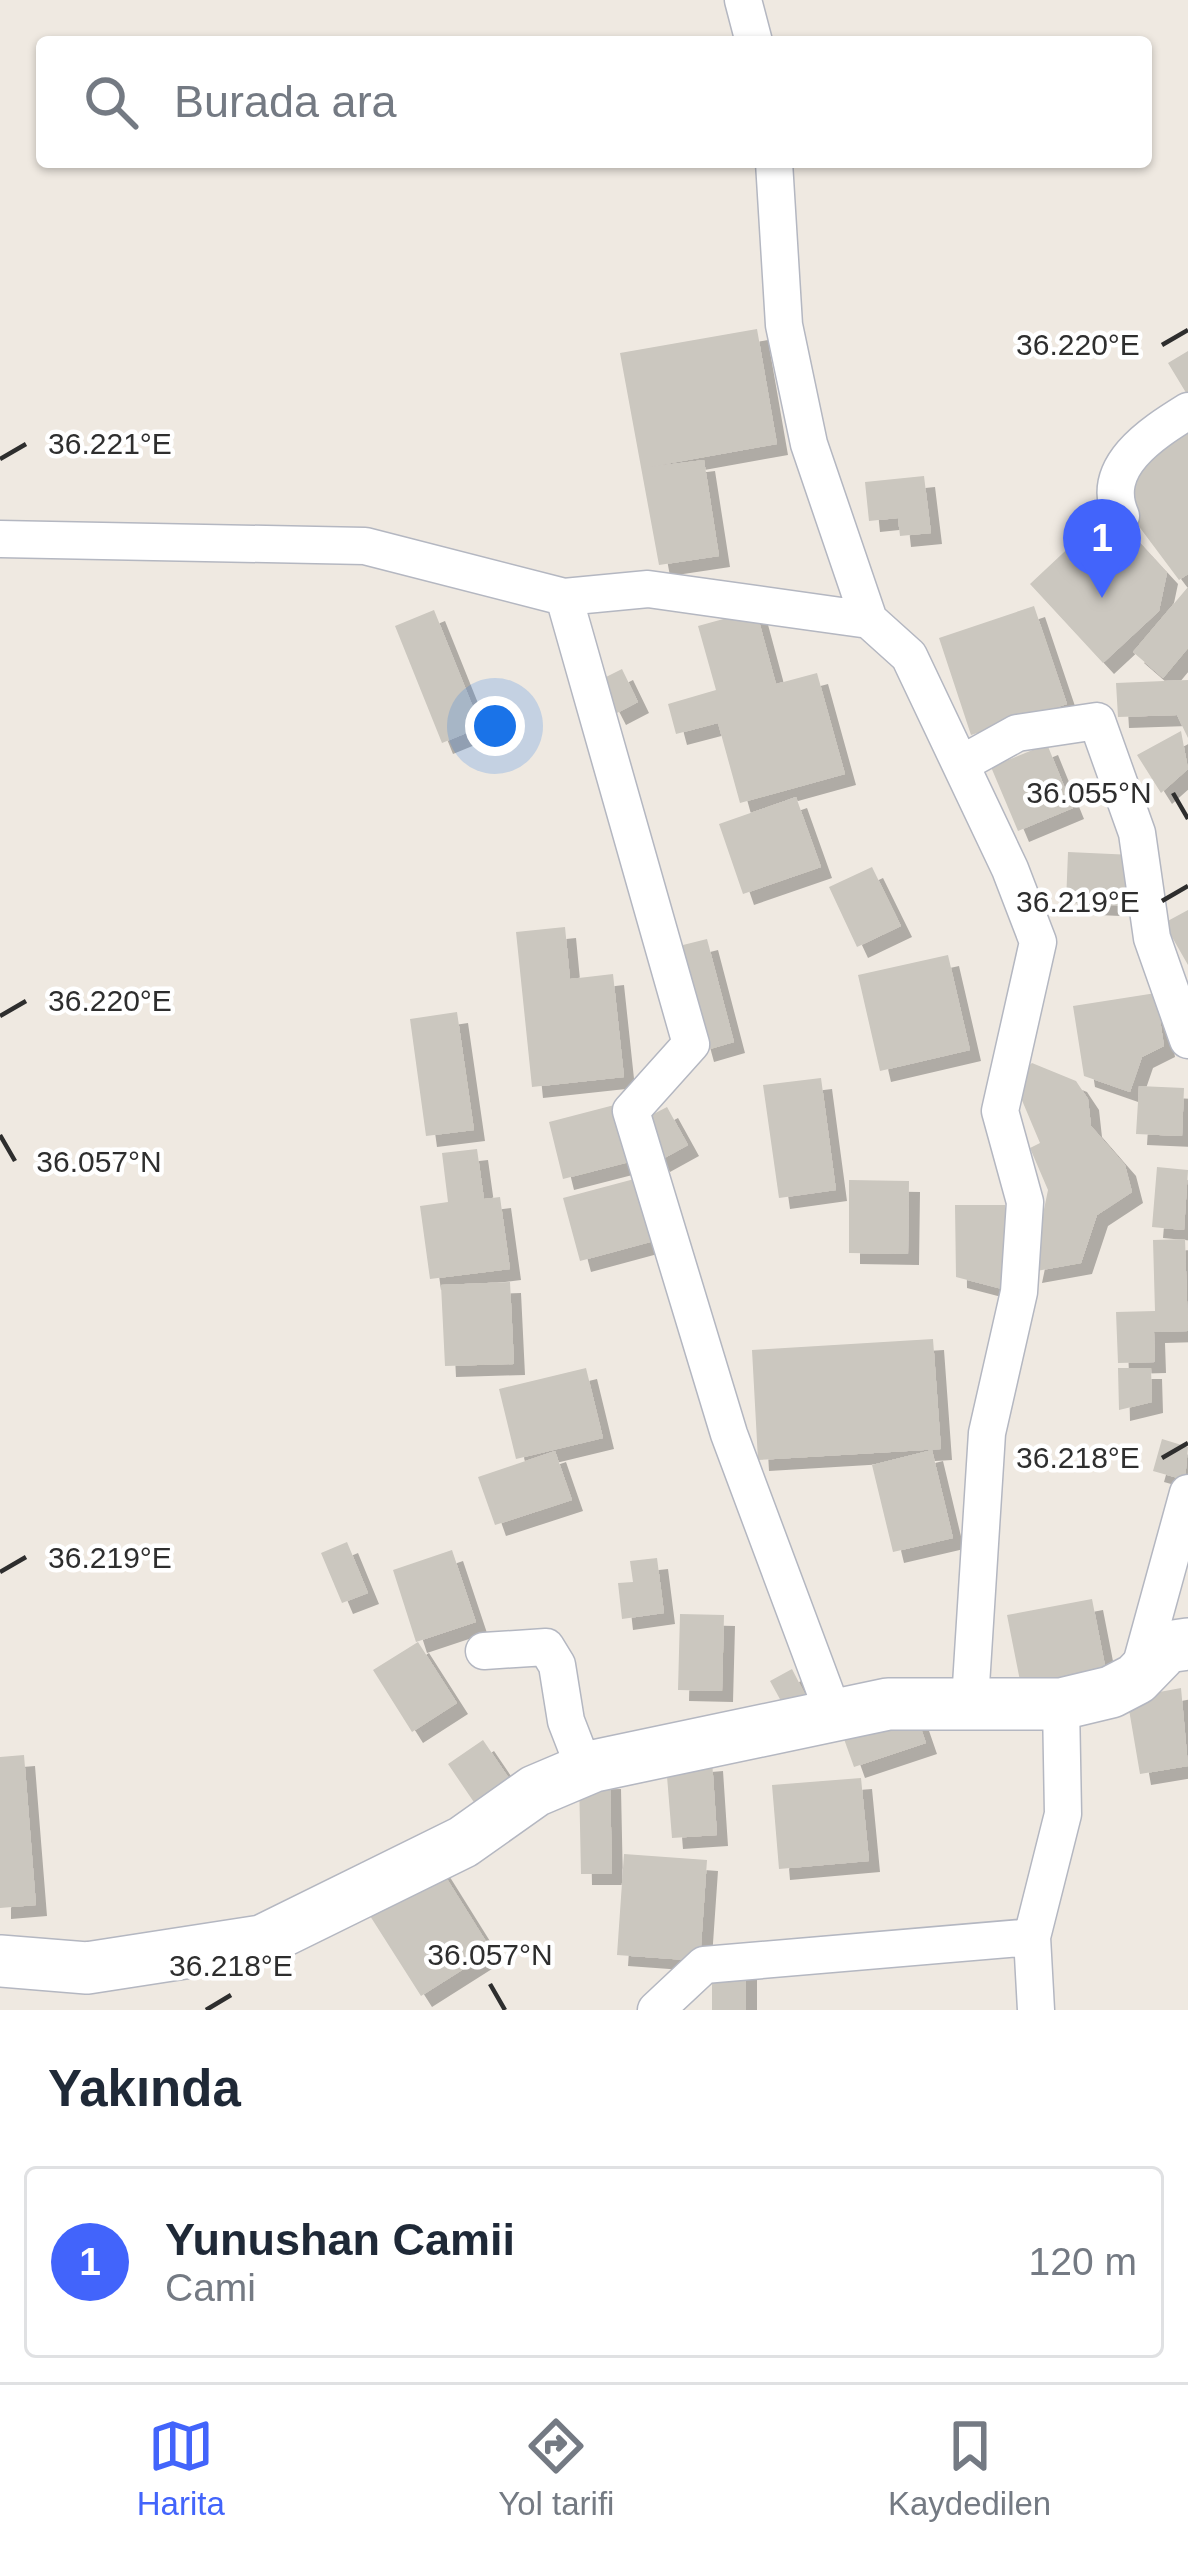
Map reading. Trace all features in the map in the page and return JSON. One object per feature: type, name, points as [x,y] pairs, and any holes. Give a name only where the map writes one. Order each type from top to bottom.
[{"type":"street","points":[[742,0],[752,36]]},
{"type":"street","points":[[774,168],[784,325],[809,444],[869,620],[909,656],[1038,942],[1000,1111],[1025,1202],[1019,1292],[987,1433],[970,1701]]},
{"type":"street","points":[[1121,516],[1113,499],[1120,467],[1156,431],[1188,412]]},
{"type":"street","points":[[0,539],[365,546],[564,597],[648,589],[869,620]]},
{"type":"street","points":[[564,597],[691,1045],[631,1111],[729,1434],[835,1718]]},
{"type":"street","points":[[961,764],[1017,733],[1097,721],[1137,833],[1152,938],[1188,1040]]},
{"type":"street","points":[[1136,1679],[1188,1493]]},
{"type":"street","points":[[0,1961],[87,1968],[262,1941],[463,1842],[535,1791],[585,1769],[888,1704],[1060,1705],[1136,1679],[1167,1647],[1188,1644]]},
{"type":"street","points":[[484,1651],[546,1647],[556,1665],[566,1721],[585,1769]]},
{"type":"street","points":[[1036,2010],[1032,1937],[1063,1814],[1060,1705]]},
{"type":"street","points":[[656,2010],[704,1965],[1032,1937]]},
{"type":"building","points":[[757,329],[777,444],[649,467],[704,460],[719,556],[659,565],[620,353]]},
{"type":"building","points":[[1188,351],[1188,396],[1168,363]]},
{"type":"building","points":[[1188,418],[1188,574],[1179,580],[1120,501],[1140,452]]},
{"type":"building","points":[[924,476],[931,533],[900,536],[898,518],[869,521],[865,482]]},
{"type":"building","points":[[1109,510],[1167,573],[1159,611],[1103,663],[1030,584]]},
{"type":"building","points":[[1188,587],[1188,648],[1163,678],[1133,652]]},
{"type":"building","points":[[1034,606],[1067,704],[971,735],[939,638]]},
{"type":"building","points":[[434,610],[481,727],[442,743],[395,626]]},
{"type":"building","points":[[756,610],[776,684],[817,673],[845,774],[740,803],[718,723],[676,734],[668,704],[716,690],[698,626]]},
{"type":"building","points":[[622,669],[638,702],[615,714],[598,681]]},
{"type":"building","points":[[1188,680],[1188,738],[1177,715],[1118,717],[1116,683]]},
{"type":"building","points":[[1181,731],[1188,769],[1161,793],[1137,755]]},
{"type":"building","points":[[1047,744],[1073,808],[1018,831],[991,767]]},
{"type":"building","points":[[796,797],[821,867],[743,894],[719,824]]},
{"type":"building","points":[[1068,852],[1133,855],[1131,906],[1066,903]]},
{"type":"building","points":[[872,867],[901,926],[857,947],[829,887]]},
{"type":"building","points":[[1188,910],[1188,965],[1164,923]]},
{"type":"building","points":[[565,927],[570,979],[613,974],[624,1077],[532,1087],[516,932]]},
{"type":"building","points":[[707,939],[734,1042],[703,1051],[675,947]]},
{"type":"building","points":[[948,955],[970,1050],[880,1071],[858,975]]},
{"type":"building","points":[[1156,993],[1164,1046],[1142,1057],[1130,1092],[1084,1076],[1073,1006]]},
{"type":"building","points":[[457,1012],[474,1130],[426,1136],[410,1019]]},
{"type":"building","points":[[1032,1063],[1076,1081],[1088,1099],[1091,1126],[1125,1165],[1132,1192],[1097,1215],[1081,1263],[1031,1272],[1048,1190],[1030,1148],[1040,1143],[1013,1079]]},
{"type":"building","points":[[821,1078],[836,1190],[779,1198],[763,1085]]},
{"type":"building","points":[[1139,1086],[1184,1088],[1182,1136],[1136,1134]]},
{"type":"building","points":[[622,1103],[637,1160],[563,1179],[549,1122]]},
{"type":"building","points":[[667,1107],[688,1145],[659,1161],[638,1122]]},
{"type":"building","points":[[477,1149],[484,1199],[500,1197],[510,1269],[430,1279],[420,1206],[448,1202],[442,1153]]},
{"type":"building","points":[[1157,1167],[1188,1170],[1184,1230],[1152,1227]]},
{"type":"building","points":[[638,1178],[654,1241],[580,1261],[563,1198]]},
{"type":"building","points":[[849,1180],[909,1181],[908,1254],[849,1253]]},
{"type":"building","points":[[955,1205],[1005,1205],[1006,1290],[956,1277]]},
{"type":"building","points":[[1185,1239],[1188,1331],[1154,1332],[1155,1362],[1118,1363],[1116,1312],[1155,1311],[1153,1240]]},
{"type":"building","points":[[510,1282],[514,1364],[445,1366],[441,1285]]},
{"type":"building","points":[[933,1339],[941,1449],[758,1460],[752,1350]]},
{"type":"building","points":[[586,1368],[603,1438],[516,1459],[499,1389]]},
{"type":"building","points":[[1118,1368],[1151,1368],[1152,1402],[1119,1410]]},
{"type":"building","points":[[1162,1439],[1188,1447],[1185,1480],[1153,1471]]},
{"type":"building","points":[[932,1450],[953,1538],[893,1552],[872,1465]]},
{"type":"building","points":[[555,1451],[572,1500],[495,1525],[478,1477]]},
{"type":"building","points":[[347,1542],[368,1593],[342,1603],[321,1553]]},
{"type":"building","points":[[452,1550],[476,1622],[416,1642],[393,1570]]},
{"type":"building","points":[[657,1558],[664,1613],[622,1619],[618,1583],[633,1582],[630,1561]]},
{"type":"building","points":[[1092,1599],[1109,1686],[1024,1701],[1007,1615]]},
{"type":"building","points":[[680,1614],[724,1615],[722,1691],[678,1690]]},
{"type":"building","points":[[418,1642],[457,1703],[412,1732],[373,1670]]},
{"type":"building","points":[[792,1669],[813,1710],[792,1721],[770,1681]]},
{"type":"building","points":[[1181,1688],[1188,1766],[1140,1774],[1127,1698]]},
{"type":"building","points":[[916,1714],[926,1743],[854,1767],[844,1739]]},
{"type":"building","points":[[483,1740],[519,1793],[484,1817],[448,1764]]},
{"type":"building","points":[[24,1755],[36,1905],[0,1908],[0,1757]]},
{"type":"building","points":[[712,1760],[717,1835],[672,1838],[666,1764]]},
{"type":"building","points":[[610,1778],[612,1874],[581,1874],[579,1779]]},
{"type":"building","points":[[861,1778],[869,1861],[779,1869],[772,1785]]},
{"type":"building","points":[[624,1854],[707,1860],[700,1961],[617,1955]]},
{"type":"building","points":[[437,1863],[492,1951],[421,1996],[365,1908]]},
{"type":"building","points":[[712,1969],[746,1969],[746,2010],[712,2010]]},
{"type":"place","name":"Yunushan Camii","points":[[1102,598]]}]
